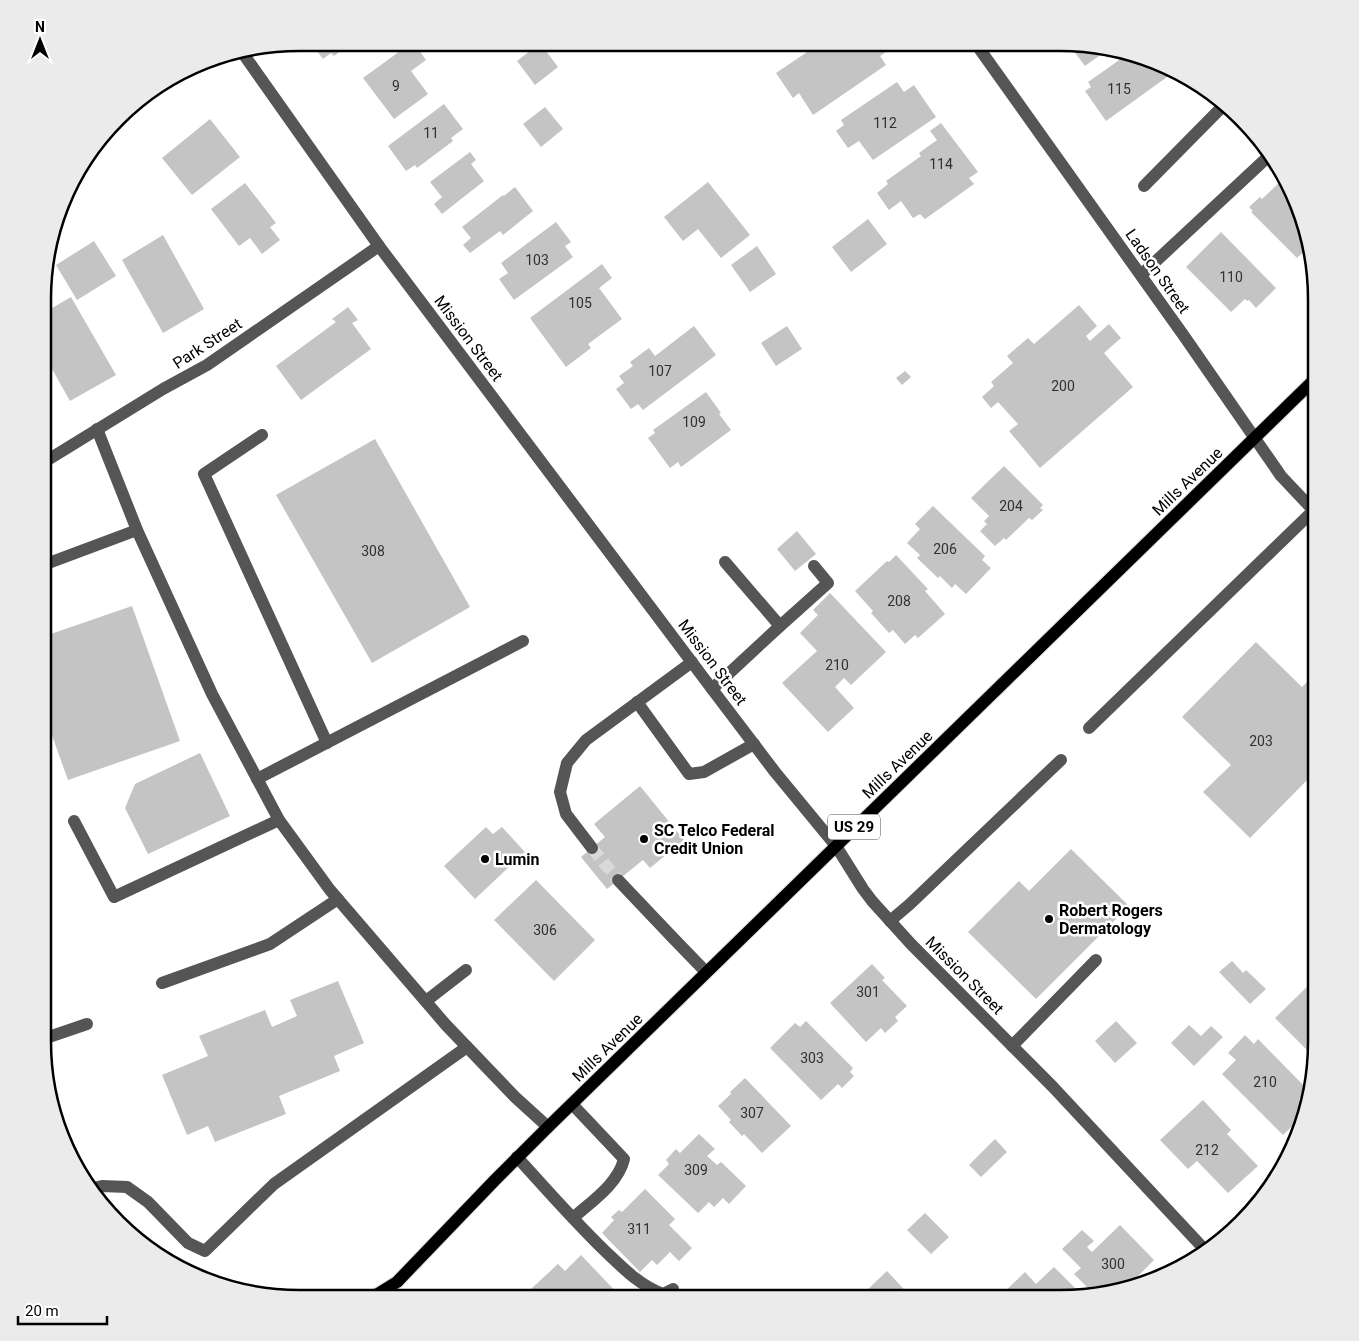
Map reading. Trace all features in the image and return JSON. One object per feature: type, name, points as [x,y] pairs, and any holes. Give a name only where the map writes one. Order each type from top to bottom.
[{"type":"main road","name":"Mills Avenue","points":[[384,1290],[397,1282],[548,1127],[1308,386]]},
{"type":"main road","name":"Mills Avenue","points":[[393,1290],[397,1282]]},
{"type":"street","name":"Ladson Street","points":[[981,51],[1280,476],[1308,505]]},
{"type":"street","name":"Mission Street","points":[[246,57],[380,246],[775,772],[836,846],[863,889],[911,944],[1053,1088],[1201,1246]]},
{"type":"street","points":[[1144,186],[1219,110]]},
{"type":"street","points":[[1141,276],[1265,160]]},
{"type":"street","name":"Park Street","points":[[51,458],[207,365],[380,246]]},
{"type":"street","points":[[97,429],[137,530],[212,694],[279,820],[338,899],[426,1001],[515,1097],[548,1127]]},
{"type":"street","points":[[262,435],[204,474],[327,743]]},
{"type":"street","points":[[1089,728],[1308,519]]},
{"type":"street","points":[[51,562],[137,530]]},
{"type":"street","points":[[725,562],[780,626]]},
{"type":"street","points":[[712,689],[828,583],[814,566]]},
{"type":"street","points":[[257,780],[523,641]]},
{"type":"street","points":[[592,848],[566,814],[560,792],[567,763],[586,740],[692,662]]},
{"type":"street","points":[[637,702],[689,774],[704,772],[754,744]]},
{"type":"street","points":[[890,921],[1061,760]]},
{"type":"street","points":[[74,821],[114,897],[279,820]]},
{"type":"street","points":[[618,880],[706,972]]},
{"type":"street","points":[[162,983],[270,944],[338,899]]},
{"type":"street","points":[[1012,1046],[1096,960]]},
{"type":"street","points":[[426,1001],[466,970]]},
{"type":"street","points":[[51,1036],[87,1024]]},
{"type":"street","points":[[98,1187],[127,1186],[148,1202],[188,1244],[205,1251],[274,1184],[467,1047]]},
{"type":"street","points":[[572,1104],[624,1159],[622,1168],[611,1184],[573,1218]]},
{"type":"street","points":[[518,1157],[573,1218],[629,1274],[652,1290]]},
{"type":"building","points":[[317,51],[341,51],[334,56],[331,53],[323,59]]},
{"type":"building","points":[[400,51],[420,51],[426,60],[411,71],[428,94],[394,119],[363,78]]},
{"type":"building","points":[[530,51],[546,51],[558,67],[535,85],[517,61]]},
{"type":"building","points":[[809,51],[888,51],[880,56],[886,65],[813,115],[799,93],[793,98],[776,73]]},
{"type":"building","points":[[1074,52],[1101,55],[1085,66]]},
{"type":"building","points":[[1121,59],[1140,64],[1168,76],[1106,121],[1085,91],[1091,87],[1088,82]]},
{"type":"building","points":[[897,82],[904,92],[914,85],[936,117],[873,160],[859,141],[848,148],[836,131],[844,125],[841,120]]},
{"type":"building","points":[[444,104],[463,129],[451,138],[453,141],[417,168],[415,165],[406,171],[388,146]]},
{"type":"building","points":[[545,107],[563,129],[541,147],[523,124]]},
{"type":"building","points":[[210,119],[240,157],[192,195],[162,158]]},
{"type":"building","points":[[941,123],[978,172],[969,178],[974,184],[925,219],[920,214],[913,218],[901,201],[889,210],[877,193],[888,184],[886,181],[921,156],[919,153],[937,140],[930,131]]},
{"type":"building","points":[[470,152],[476,160],[471,164],[484,181],[442,214],[434,204],[442,197],[430,182]]},
{"type":"building","points":[[708,182],[750,235],[721,258],[698,229],[683,241],[664,217]]},
{"type":"building","points":[[245,183],[276,223],[270,227],[280,240],[262,254],[250,238],[239,246],[211,209]]},
{"type":"building","points":[[1279,183],[1295,219],[1303,251],[1297,258],[1251,212],[1253,211],[1249,207],[1260,197],[1262,199]]},
{"type":"building","points":[[515,187],[533,211],[503,235],[500,231],[470,253],[463,245],[471,238],[462,227]]},
{"type":"building","points":[[868,219],[887,244],[851,272],[832,247]]},
{"type":"building","points":[[556,222],[571,242],[565,246],[573,257],[514,300],[499,279],[508,273],[501,263]]},
{"type":"building","points":[[1221,232],[1276,288],[1256,308],[1249,300],[1245,299],[1231,312],[1186,267]]},
{"type":"building","points":[[163,235],[204,309],[163,333],[122,260]]},
{"type":"building","points":[[94,241],[116,276],[77,300],[56,265]]},
{"type":"building","points":[[757,246],[776,274],[750,292],[731,265]]},
{"type":"building","points":[[602,264],[612,278],[599,288],[622,319],[588,344],[591,348],[566,367],[530,318]]},
{"type":"building","points":[[71,297],[116,375],[70,401],[51,367],[51,309]]},
{"type":"building","points":[[1079,305],[1097,326],[1086,336],[1090,341],[1109,324],[1121,338],[1104,353],[1133,387],[1040,468],[1009,431],[1018,424],[998,402],[991,408],[982,397],[994,386],[991,382],[1013,363],[1007,356],[1028,338],[1034,344]]},
{"type":"building","points":[[348,307],[358,320],[352,323],[371,349],[301,400],[276,366],[336,322],[332,319]]},
{"type":"building","points":[[694,326],[716,355],[643,410],[638,404],[631,409],[616,389],[624,383],[619,376],[633,366],[630,362],[649,348],[655,356]]},
{"type":"building","points":[[787,326],[802,349],[776,366],[761,343]]},
{"type":"building","points":[[905,371],[911,377],[902,385],[896,378]]},
{"type":"building","points":[[706,392],[731,430],[681,467],[678,462],[670,468],[648,438],[655,433],[653,430]]},
{"type":"building","points":[[375,439],[470,607],[372,663],[276,495]]},
{"type":"building","points":[[1004,466],[1043,505],[1040,508],[1043,510],[1032,520],[1029,518],[1006,540],[1004,538],[995,546],[980,531],[987,524],[984,521],[989,516],[971,498]]},
{"type":"building","points":[[933,506],[985,556],[982,560],[991,568],[966,594],[955,584],[952,588],[940,576],[938,578],[917,558],[920,555],[907,543],[920,529],[915,524]]},
{"type":"building","points":[[797,531],[816,554],[795,571],[777,549]]},
{"type":"building","points":[[896,555],[928,589],[925,591],[945,614],[918,638],[915,635],[905,644],[893,630],[889,633],[855,591]]},
{"type":"building","points":[[830,593],[886,652],[851,685],[844,678],[835,687],[854,708],[828,732],[782,683],[817,651],[800,633],[818,615],[813,610]]},
{"type":"building","points":[[132,606],[180,741],[68,780],[51,733],[51,634]]},
{"type":"building","points":[[1256,642],[1302,687],[1308,681],[1308,779],[1250,838],[1203,792],[1231,765],[1182,717]]},
{"type":"building","points":[[200,753],[230,816],[148,854],[125,808],[135,784]]},
{"type":"building","name":"SC Telco Federal Credit Union","points":[[640,786],[684,840],[650,868],[643,860],[607,889],[581,857],[605,837],[594,824]]},
{"type":"building","name":"Lumin","points":[[486,827],[493,834],[502,827],[525,852],[475,899],[444,866]]},
{"type":"building","name":"Robert Rogers Dermatology","points":[[1071,849],[1129,906],[1036,999],[968,932],[1019,881],[1029,891]]},
{"type":"building","points":[[536,880],[595,940],[554,981],[494,920]]},
{"type":"building","points":[[1232,961],[1243,973],[1246,970],[1266,989],[1250,1004],[1219,972]]},
{"type":"building","points":[[872,964],[885,978],[882,980],[907,1006],[895,1017],[898,1021],[885,1033],[881,1028],[866,1042],[830,1003]]},
{"type":"building","points":[[338,981],[364,1043],[334,1056],[340,1071],[279,1096],[286,1114],[215,1142],[208,1126],[187,1135],[162,1075],[208,1056],[199,1036],[265,1010],[272,1027],[297,1016],[290,1000]]},
{"type":"building","points":[[1308,986],[1307,1050],[1275,1018]]},
{"type":"building","points":[[806,1021],[853,1068],[850,1072],[854,1076],[842,1088],[838,1084],[821,1100],[770,1048],[795,1023],[800,1027]]},
{"type":"building","points":[[1116,1021],[1137,1043],[1115,1063],[1095,1041]]},
{"type":"building","points":[[1189,1025],[1201,1036],[1211,1026],[1223,1037],[1194,1066],[1171,1043]]},
{"type":"building","points":[[1245,1035],[1254,1044],[1258,1039],[1304,1086],[1294,1124],[1283,1135],[1222,1074],[1236,1060],[1228,1053]]},
{"type":"building","points":[[745,1078],[791,1126],[762,1153],[744,1134],[742,1136],[718,1106]]},
{"type":"building","points":[[1203,1100],[1231,1130],[1227,1134],[1258,1166],[1228,1193],[1197,1161],[1188,1169],[1160,1140]]},
{"type":"building","points":[[699,1134],[715,1149],[707,1156],[717,1165],[721,1162],[746,1186],[729,1204],[723,1198],[714,1207],[709,1202],[698,1213],[658,1175],[669,1164],[666,1160],[676,1149],[680,1153]]},
{"type":"building","points":[[995,1139],[1007,1152],[981,1177],[969,1165]]},
{"type":"building","points":[[645,1189],[675,1219],[669,1225],[692,1248],[679,1261],[670,1252],[657,1265],[652,1260],[640,1272],[602,1233],[614,1220],[611,1217],[619,1210],[622,1212]]},
{"type":"building","points":[[925,1213],[949,1237],[931,1254],[907,1230]]},
{"type":"building","points":[[1120,1225],[1154,1260],[1136,1278],[1088,1288],[1074,1274],[1081,1268],[1062,1249],[1082,1230],[1094,1241],[1087,1247],[1092,1252]]},
{"type":"building","points":[[581,1255],[614,1290],[531,1289],[558,1264],[565,1271]]},
{"type":"building","points":[[1054,1267],[1076,1289],[1006,1290],[1025,1272],[1036,1284]]},
{"type":"building","points":[[887,1271],[905,1290],[867,1290]]},
{"type":"tunnel","points":[[592,848],[618,880]]},
{"type":"place","name":"SC Telco Federal Credit Union","points":[[644,839]]},
{"type":"place","name":"Lumin","points":[[485,859]]},
{"type":"place","name":"Robert Rogers Dermatology","points":[[1049,919]]}]
